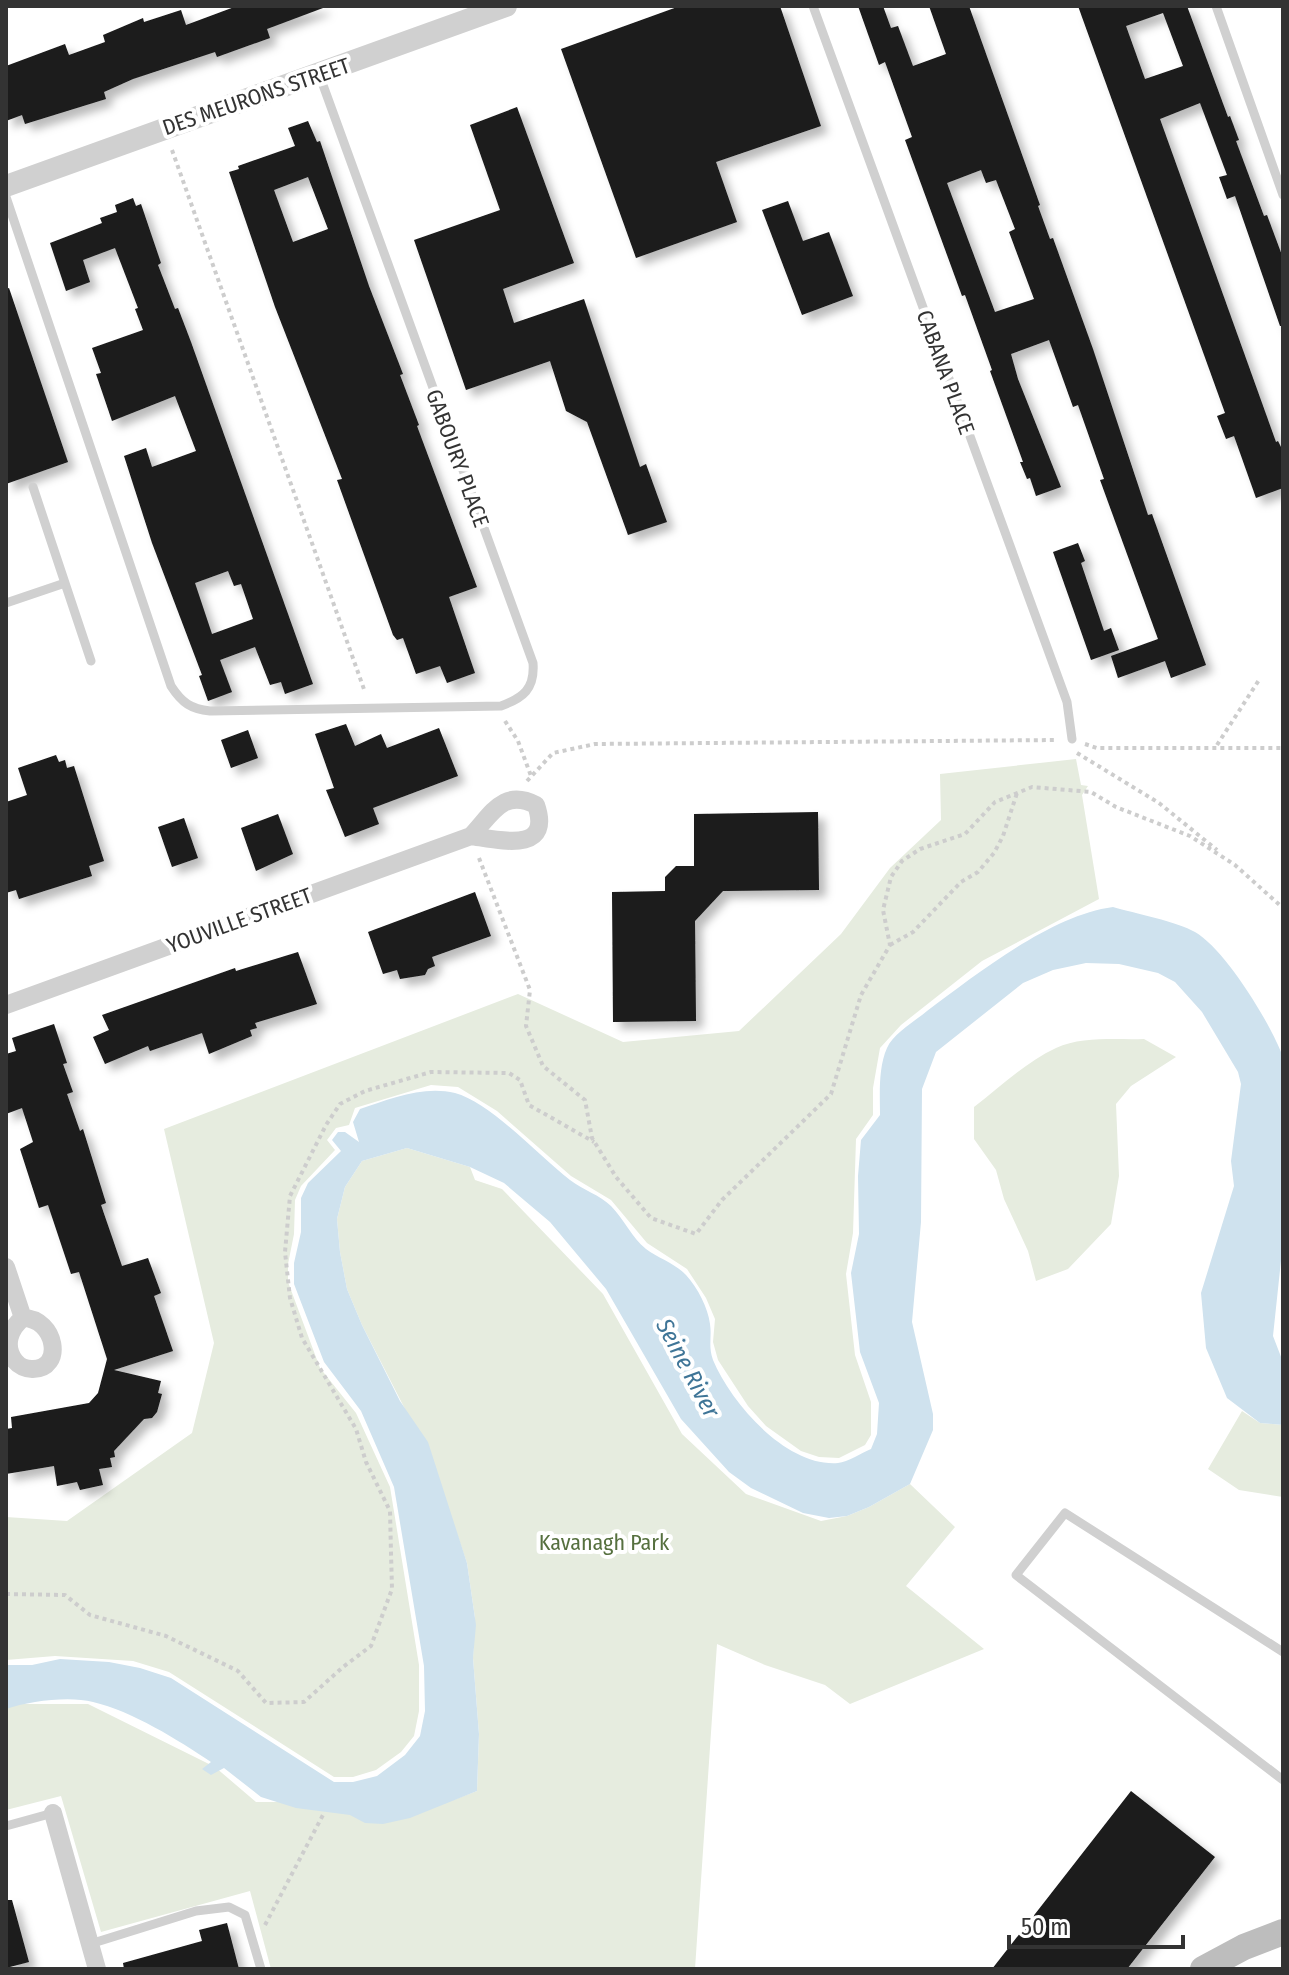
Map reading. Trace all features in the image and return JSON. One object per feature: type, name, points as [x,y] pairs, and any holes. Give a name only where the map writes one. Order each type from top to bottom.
[{"type":"main road","points":[[1203,1969],[1244,1947],[1283,1932]]},
{"type":"street","name":"DES MEURONS STREET","points":[[6,186],[506,6]]},
{"type":"street","name":"YOUVILLE STREET","points":[[6,1003],[471,836],[525,841],[537,830],[541,818],[536,805],[523,798],[511,797],[502,802],[471,836]]},
{"type":"street","points":[[6,1267],[23,1318]]},
{"type":"street","points":[[53,1813],[97,1969]]},
{"type":"lane","name":"CABANA PLACE","points":[[813,6],[1067,702],[1072,739]]},
{"type":"lane","points":[[1216,6],[1283,195]]},
{"type":"lane","name":"GABOURY PLACE","points":[[6,197],[171,686],[180,701],[194,709],[210,711],[496,706],[516,701],[529,691],[534,676],[533,663],[319,74]]},
{"type":"lane","points":[[33,487],[91,661]]},
{"type":"lane","points":[[6,603],[65,583]]},
{"type":"lane","points":[[1283,1652],[1065,1513],[1016,1575],[1283,1780]]},
{"type":"lane","points":[[6,1826],[53,1813]]},
{"type":"lane","points":[[90,1944],[196,1911],[229,1907],[245,1915],[261,1969]]},
{"type":"path","points":[[164,128],[371,709]]},
{"type":"path","points":[[1216,746],[1259,680]]},
{"type":"path","points":[[496,706],[518,741],[531,776]]},
{"type":"path","points":[[1072,739],[1076,752],[1159,803],[1283,908]]},
{"type":"path","points":[[511,797],[553,753],[595,744],[1072,739],[1097,748],[1283,748]]},
{"type":"path","points":[[890,945],[883,910],[891,877],[902,861],[920,849],[965,834],[995,802],[1032,787],[1091,792],[1116,807],[1190,836],[1235,865]]},
{"type":"path","points":[[471,836],[530,990],[526,1026],[543,1066],[585,1100],[595,1142],[616,1177],[651,1218],[696,1234],[722,1200],[831,1094],[861,995],[890,945],[913,932],[961,882],[978,872],[994,853],[1017,793]]},
{"type":"path","points":[[6,1594],[65,1595],[90,1615],[166,1636],[238,1671],[266,1703],[304,1702],[371,1646],[392,1589],[390,1511],[366,1462],[356,1429],[302,1338],[290,1298],[285,1252],[290,1196],[308,1158],[340,1104],[365,1091],[431,1072],[509,1073],[520,1080],[529,1105],[595,1142]]},
{"type":"path","points":[[255,1945],[324,1813]]},
{"type":"green space","points":[[1076,759],[1081,785],[1088,786],[1082,795],[1099,899],[982,961],[901,1025],[880,1048],[873,1088],[873,1115],[856,1139],[853,1233],[846,1274],[855,1355],[871,1402],[871,1435],[865,1445],[839,1458],[819,1457],[801,1451],[766,1426],[748,1406],[718,1360],[713,1342],[715,1319],[706,1298],[687,1269],[647,1243],[611,1200],[571,1176],[497,1111],[458,1087],[431,1085],[355,1108],[349,1125],[336,1128],[327,1140],[335,1150],[301,1186],[295,1200],[294,1234],[288,1264],[288,1282],[320,1368],[356,1413],[390,1487],[419,1665],[419,1711],[414,1736],[401,1752],[376,1770],[353,1777],[334,1777],[169,1672],[133,1661],[55,1656],[6,1660],[6,1517],[67,1521],[192,1433],[214,1343],[164,1129],[518,994],[623,1042],[739,1031],[841,934],[890,868],[941,820],[940,774]]},
{"type":"green space","points":[[1144,1039],[1176,1057],[1131,1086],[1116,1104],[1119,1176],[1111,1224],[1068,1269],[1036,1281],[1028,1251],[1004,1199],[996,1170],[974,1139],[974,1107],[1024,1068],[1066,1044],[1088,1040]]},
{"type":"green space","name":"Kavanagh Park","points":[[407,1148],[470,1167],[475,1180],[502,1189],[603,1294],[682,1434],[746,1494],[821,1521],[847,1516],[869,1507],[910,1484],[955,1527],[906,1586],[984,1649],[850,1704],[825,1685],[765,1665],[717,1644],[695,1969],[271,1969],[250,1891],[101,1932],[61,1796],[6,1810],[6,1704],[88,1704],[215,1767],[256,1802],[448,1802],[477,1791],[479,1734],[473,1658],[475,1618],[467,1563],[445,1499],[347,1289],[340,1252],[337,1219],[345,1187],[362,1161]]},
{"type":"green space","points":[[1242,1411],[1260,1423],[1283,1425],[1283,1497],[1239,1490],[1208,1469]]},
{"type":"water","name":"Seine River","points":[[1113,907],[1178,925],[1207,941],[1246,988],[1283,1057],[1283,1242],[1273,1336],[1283,1362],[1283,1425],[1260,1423],[1227,1398],[1206,1348],[1201,1293],[1234,1186],[1231,1161],[1241,1084],[1238,1072],[1202,1012],[1175,982],[1158,973],[1119,964],[1086,963],[1053,970],[1023,983],[936,1052],[922,1089],[921,1222],[912,1322],[933,1414],[933,1430],[910,1484],[847,1516],[829,1518],[803,1513],[751,1488],[729,1472],[681,1419],[606,1289],[550,1222],[504,1183],[470,1167],[407,1148],[362,1161],[345,1187],[337,1219],[340,1252],[347,1289],[362,1325],[400,1401],[428,1442],[467,1563],[476,1625],[473,1658],[479,1734],[477,1791],[410,1818],[383,1824],[365,1823],[350,1815],[296,1808],[261,1797],[224,1768],[211,1775],[202,1769],[211,1762],[154,1727],[108,1706],[61,1699],[6,1709],[6,1665],[32,1665],[60,1659],[109,1662],[171,1678],[334,1782],[353,1782],[377,1776],[405,1755],[420,1736],[425,1711],[424,1666],[394,1487],[361,1411],[324,1362],[294,1284],[294,1263],[301,1232],[301,1198],[308,1183],[341,1151],[332,1140],[338,1132],[345,1132],[359,1142],[353,1122],[360,1109],[395,1097],[443,1091],[469,1098],[499,1118],[570,1180],[611,1206],[641,1245],[682,1271],[695,1286],[707,1311],[710,1346],[721,1377],[747,1413],[780,1444],[799,1455],[838,1463],[871,1449],[877,1434],[879,1403],[860,1352],[851,1273],[859,1234],[861,1140],[880,1115],[881,1073],[887,1048],[911,1023],[1016,948],[1065,921]]},
{"type":"building","points":[[237,6],[323,8],[267,29],[270,38],[217,57],[215,52],[133,79],[104,92],[106,99],[25,124],[22,115],[6,121],[6,66],[65,44],[69,55],[105,42],[103,35],[143,18],[144,22],[181,10],[186,25]]},
{"type":"building","points":[[680,6],[780,6],[821,126],[716,162],[737,222],[636,258],[561,49]]},
{"type":"building","points":[[858,6],[883,6],[891,28],[898,26],[913,66],[946,54],[929,6],[969,6],[1038,206],[1050,239],[1053,238],[1093,349],[1148,515],[1152,514],[1206,665],[1171,678],[1165,661],[1118,678],[1111,656],[1158,639],[1100,480],[1104,479],[1078,405],[1073,407],[1049,340],[1011,354],[1061,487],[1036,496],[1020,462],[1023,462],[992,370],[905,140],[912,137],[885,62],[879,65]],"holes":[[[981,170],[986,183],[996,180],[1015,229],[1009,232],[1034,299],[995,312],[947,183]]]},
{"type":"building","points":[[1078,6],[1187,6],[1239,140],[1236,141],[1264,216],[1267,215],[1283,258],[1283,326],[1280,326],[1235,196],[1227,199],[1219,177],[1227,175],[1200,103],[1160,119],[1276,442],[1283,451],[1283,488],[1256,498],[1234,436],[1226,439],[1217,416],[1225,413]],"holes":[[[1163,13],[1183,66],[1145,79],[1126,26]]]},
{"type":"building","points":[[517,107],[574,263],[503,289],[514,323],[584,299],[640,467],[646,464],[667,522],[628,535],[587,422],[566,411],[550,361],[466,390],[414,240],[500,210],[470,125]]},
{"type":"building","points":[[308,121],[317,142],[320,141],[369,286],[403,374],[400,375],[417,426],[477,587],[449,597],[475,673],[447,683],[440,666],[416,674],[403,638],[397,640],[393,635],[337,480],[342,479],[275,307],[229,172],[295,146],[288,128]],"holes":[[[308,177],[328,229],[293,242],[274,190]]]},
{"type":"building","points":[[133,198],[136,206],[141,204],[161,263],[158,265],[191,342],[313,684],[285,694],[281,682],[270,685],[255,647],[220,660],[232,692],[208,701],[199,676],[202,675],[152,543],[124,456],[146,448],[152,467],[196,451],[175,396],[112,421],[96,374],[101,373],[92,348],[143,330],[135,309],[138,308],[115,248],[83,260],[90,282],[66,291],[50,243],[102,223],[100,218],[117,212],[115,205]],"holes":[[[228,571],[234,586],[241,584],[253,619],[212,634],[195,583]]]},
{"type":"building","points":[[788,201],[803,241],[829,232],[853,296],[802,315],[762,210]]},
{"type":"building","points":[[9,288],[68,462],[6,484],[6,289]]},
{"type":"building","points":[[1078,543],[1085,561],[1081,563],[1104,631],[1111,628],[1119,650],[1091,660],[1053,552]]},
{"type":"building","points":[[346,724],[355,746],[381,734],[387,748],[439,728],[458,776],[373,808],[379,824],[345,837],[326,790],[334,788],[315,734]]},
{"type":"building","points":[[248,730],[258,758],[231,768],[221,740]]},
{"type":"building","points":[[56,755],[59,762],[65,760],[67,768],[74,766],[104,861],[89,866],[92,876],[19,899],[16,890],[6,893],[6,802],[27,795],[18,768]]},
{"type":"building","points":[[818,812],[819,890],[723,891],[695,921],[696,1021],[613,1022],[612,892],[665,891],[665,877],[676,866],[694,866],[694,814]]},
{"type":"building","points":[[278,814],[293,854],[256,871],[241,828]]},
{"type":"building","points":[[184,818],[198,858],[172,867],[158,827]]},
{"type":"building","points":[[475,892],[491,936],[432,957],[435,966],[428,969],[425,975],[400,979],[397,970],[383,974],[368,932]]},
{"type":"building","points":[[298,952],[317,1004],[255,1023],[257,1028],[250,1030],[252,1036],[209,1054],[202,1033],[150,1051],[148,1046],[105,1064],[93,1037],[109,1030],[102,1015],[235,968],[236,971]]},
{"type":"building","points":[[54,1024],[73,1092],[67,1094],[80,1131],[83,1129],[106,1203],[101,1205],[122,1266],[148,1258],[161,1293],[154,1296],[173,1351],[114,1370],[161,1381],[158,1393],[162,1394],[157,1412],[152,1418],[144,1419],[114,1451],[115,1457],[110,1458],[112,1467],[99,1469],[103,1485],[80,1490],[77,1482],[57,1486],[54,1466],[6,1474],[6,1429],[12,1428],[11,1417],[89,1403],[98,1393],[107,1359],[79,1272],[71,1274],[48,1205],[39,1208],[20,1149],[33,1142],[22,1108],[6,1114],[6,1054],[16,1051],[12,1038]]},
{"type":"building","points":[[1131,1791],[1215,1857],[1127,1969],[992,1969]]},
{"type":"building","points":[[6,1900],[12,1900],[29,1962],[6,1968]]},
{"type":"building","points":[[227,1923],[239,1969],[124,1969],[123,1963],[202,1941],[199,1930]]}]
